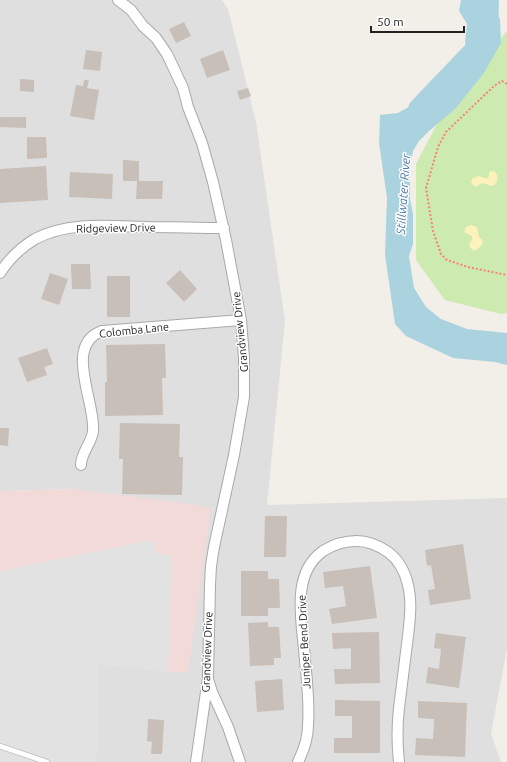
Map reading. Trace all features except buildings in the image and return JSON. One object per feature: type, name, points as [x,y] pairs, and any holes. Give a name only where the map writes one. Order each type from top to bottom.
[{"type":"street","name":"Grandview Drive","points":[[118,0],[131,10],[142,26],[156,38],[167,54],[183,88],[188,107],[202,143],[224,228],[241,320],[244,358],[244,397],[236,448],[211,566],[208,678],[196,762]]},
{"type":"street","name":"Ridgeview Drive","points":[[0,273],[7,263],[26,245],[36,239],[58,231],[81,227],[119,226],[224,228]]},
{"type":"street","name":"Colomba Lane","points":[[81,465],[83,452],[93,433],[94,424],[84,378],[83,359],[86,343],[90,337],[102,331],[241,320]]},
{"type":"street","name":"Juniper Bend Drive","points":[[298,762],[305,744],[309,723],[300,610],[303,579],[312,561],[319,554],[338,543],[349,541],[366,542],[383,548],[400,564],[409,586],[410,619],[398,709],[397,734],[399,762]]},
{"type":"street","points":[[208,678],[212,692],[228,727],[240,762]]},
{"type":"lane","points":[[0,746],[47,762]]},
{"type":"path","points":[[507,84],[502,81],[494,86],[446,132],[438,147],[426,188],[433,231],[441,254],[447,260],[468,267],[507,275]]},
{"type":"shaded area","points":[[0,0],[222,0],[228,9],[256,122],[285,321],[267,505],[507,498],[507,649],[491,734],[501,762],[96,762],[98,664],[188,673],[75,489],[0,491]]},
{"type":"shaded area","points":[[75,489],[211,507],[188,673],[98,664],[96,762],[0,762],[0,491]]},
{"type":"shaded area","points":[[152,540],[157,554],[172,556],[168,672],[98,664],[96,762],[0,762],[0,571]]},
{"type":"green space","points":[[507,31],[507,313],[501,314],[445,300],[416,260],[416,164],[449,101]]},
{"type":"sand","points":[[491,171],[494,171],[497,175],[497,182],[494,185],[492,186],[482,183],[476,187],[472,184],[471,181],[473,178],[479,176],[488,178]]},
{"type":"sand","points":[[470,225],[477,227],[479,237],[483,241],[482,245],[476,250],[471,249],[470,247],[472,236],[464,232],[466,227]]},
{"type":"water","points":[[461,0],[493,0],[495,10],[500,19],[501,43],[484,73],[455,109],[419,141],[413,151],[410,166],[410,199],[413,214],[413,244],[409,256],[414,288],[426,307],[441,319],[467,329],[507,333],[507,365],[495,362],[453,358],[406,336],[395,324],[385,255],[387,198],[379,143],[380,115],[398,113],[421,100],[461,73],[468,53],[465,42],[467,24],[459,11]]},
{"type":"waterway","name":"Stillwater River","points":[[419,109],[487,38],[488,0]]}]
